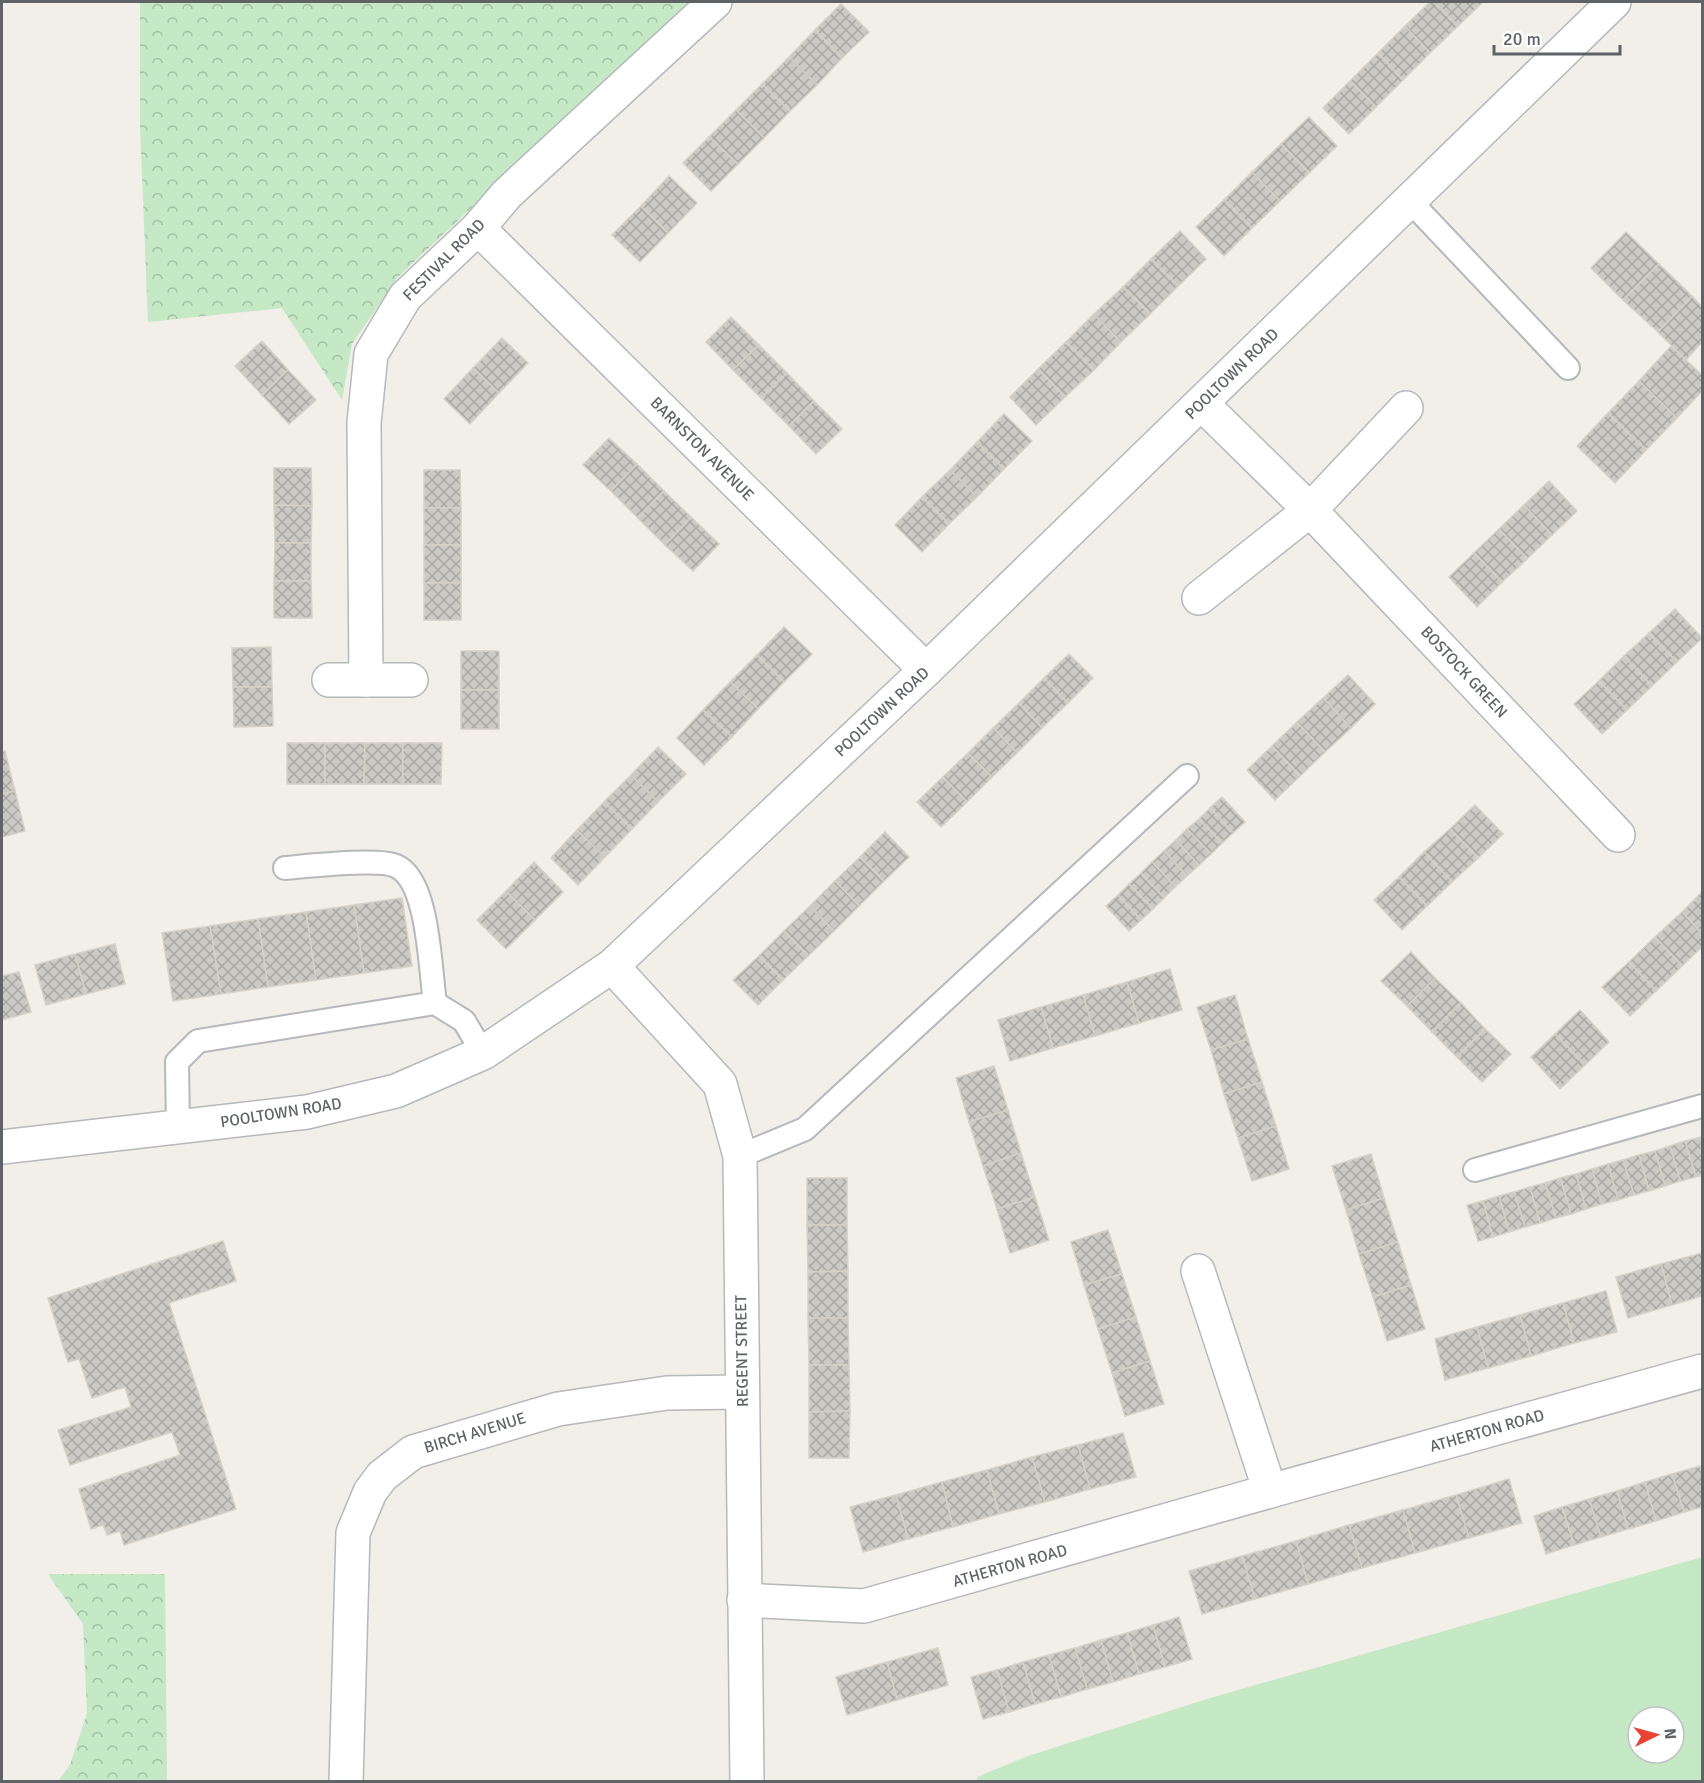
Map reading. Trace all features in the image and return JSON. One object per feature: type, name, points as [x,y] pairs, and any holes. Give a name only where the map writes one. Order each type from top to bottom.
[{"type":"street","name":"FESTIVAL ROAD","points":[[366,680],[364,423],[371,354],[405,297],[478,228],[507,194],[715,2]]},
{"type":"street","name":"POOLTOWN ROAD","points":[[2,1147],[307,1112],[396,1091],[483,1053],[612,966],[926,670],[1614,2]]},
{"type":"street","name":"BARNSTON AVENUE","points":[[478,228],[926,670]]},
{"type":"street","name":"BOSTOCK GREEN","points":[[1202,404],[1310,510],[1618,835]]},
{"type":"street","points":[[1199,598],[1310,510],[1406,408]]},
{"type":"street","points":[[329,680],[411,680]]},
{"type":"street","name":"REGENT STREET","points":[[612,966],[720,1084],[740,1156],[747,1782]]},
{"type":"street","points":[[1198,1271],[1270,1491]]},
{"type":"street","name":"ATHERTON ROAD","points":[[744,1600],[864,1606],[1702,1371]]},
{"type":"street","name":"BIRCH AVENUE","points":[[346,1782],[353,1533],[360,1512],[382,1476],[413,1452],[558,1409],[667,1393],[742,1392]]},
{"type":"lane","points":[[1410,201],[1568,368]]},
{"type":"lane","points":[[740,1156],[805,1129],[1187,776]]},
{"type":"lane","points":[[285,868],[395,865],[410,875],[420,895],[435,1003]]},
{"type":"lane","points":[[178,1128],[177,1062],[198,1041],[435,1003],[464,1021],[483,1053]]},
{"type":"lane","points":[[1475,1170],[1702,1106]]},
{"type":"green space","points":[[140,2],[690,2],[399,276],[352,344],[342,400],[282,308],[148,322],[140,126]]},
{"type":"green space","points":[[1702,1557],[1702,1781],[977,1781],[977,1777],[1028,1756],[1207,1699]]},
{"type":"green space","points":[[48,1574],[165,1574],[167,1781],[58,1781],[70,1765],[87,1713],[83,1624]]},
{"type":"building","points":[[1430,2],[1434,2],[1458,26],[1430,53],[1405,26]]},
{"type":"building","points":[[1434,2],[1483,2],[1458,26]]},
{"type":"building","points":[[841,4],[869,32],[842,58],[815,30]]},
{"type":"building","points":[[1405,26],[1430,53],[1403,80],[1378,53]]},
{"type":"building","points":[[815,30],[842,58],[817,85],[789,57]]},
{"type":"building","points":[[1378,53],[1403,80],[1376,107],[1350,81]]},
{"type":"building","points":[[789,57],[817,85],[790,111],[762,84]]},
{"type":"building","points":[[1350,81],[1376,107],[1349,134],[1323,108]]},
{"type":"building","points":[[762,84],[790,111],[764,138],[736,110]]},
{"type":"building","points":[[736,110],[764,138],[738,164],[709,137]]},
{"type":"building","points":[[1309,117],[1337,146],[1309,173],[1281,144]]},
{"type":"building","points":[[709,137],[738,164],[711,191],[683,163]]},
{"type":"building","points":[[1281,144],[1309,173],[1280,201],[1252,172]]},
{"type":"building","points":[[1252,172],[1280,201],[1252,228],[1224,200]]},
{"type":"building","points":[[669,176],[697,203],[668,233],[641,206]]},
{"type":"building","points":[[1224,200],[1252,228],[1224,256],[1196,227]]},
{"type":"building","points":[[641,206],[668,233],[640,262],[612,235]]},
{"type":"building","points":[[1180,231],[1206,259],[1178,286],[1151,259]]},
{"type":"building","points":[[1626,232],[1659,264],[1623,300],[1591,268]]},
{"type":"building","points":[[1151,259],[1178,286],[1150,314],[1123,287]]},
{"type":"building","points":[[1659,264],[1692,296],[1658,332],[1623,300]]},
{"type":"building","points":[[1123,287],[1150,314],[1121,342],[1094,314]]},
{"type":"building","points":[[1692,296],[1702,307],[1702,342],[1686,360],[1658,332]]},
{"type":"building","points":[[1094,314],[1121,342],[1094,370],[1066,342]]},
{"type":"building","points":[[731,317],[759,345],[733,370],[706,342]]},
{"type":"building","points":[[502,338],[528,363],[499,393],[473,368]]},
{"type":"building","points":[[262,341],[288,370],[262,395],[235,366]]},
{"type":"building","points":[[1066,342],[1094,370],[1065,397],[1038,369]]},
{"type":"building","points":[[759,345],[787,373],[761,398],[733,370]]},
{"type":"building","points":[[1671,346],[1702,375],[1702,391],[1677,418],[1639,381]]},
{"type":"building","points":[[473,368],[499,393],[470,424],[444,399]]},
{"type":"building","points":[[1038,369],[1065,397],[1036,425],[1010,397]]},
{"type":"building","points":[[288,370],[316,400],[289,424],[262,395]]},
{"type":"building","points":[[787,373],[814,401],[789,426],[761,398]]},
{"type":"building","points":[[1639,381],[1677,418],[1646,450],[1608,413]]},
{"type":"building","points":[[814,401],[842,429],[816,454],[789,426]]},
{"type":"building","points":[[1608,413],[1646,450],[1615,483],[1577,446]]},
{"type":"building","points":[[1004,414],[1032,441],[1004,469],[977,442]]},
{"type":"building","points":[[609,438],[637,464],[611,491],[583,465]]},
{"type":"building","points":[[977,442],[1004,469],[977,497],[950,470]]},
{"type":"building","points":[[637,464],[664,491],[638,518],[611,491]]},
{"type":"building","points":[[274,468],[311,468],[312,506],[274,505]]},
{"type":"building","points":[[424,470],[460,470],[461,508],[424,508]]},
{"type":"building","points":[[950,470],[977,497],[949,524],[922,497]]},
{"type":"building","points":[[1549,481],[1577,511],[1552,535],[1524,505]]},
{"type":"building","points":[[664,491],[691,517],[665,545],[638,518]]},
{"type":"building","points":[[922,497],[949,524],[922,552],[895,525]]},
{"type":"building","points":[[274,505],[312,506],[311,543],[275,543]]},
{"type":"building","points":[[1524,505],[1552,535],[1527,559],[1499,529]]},
{"type":"building","points":[[424,508],[461,508],[461,545],[424,545]]},
{"type":"building","points":[[691,517],[719,544],[693,571],[665,545]]},
{"type":"building","points":[[1499,529],[1527,559],[1502,582],[1474,553]]},
{"type":"building","points":[[275,543],[311,543],[311,581],[274,581]]},
{"type":"building","points":[[424,545],[461,545],[461,583],[424,583]]},
{"type":"building","points":[[1474,553],[1502,582],[1477,607],[1449,577]]},
{"type":"building","points":[[274,581],[311,581],[312,618],[274,618]]},
{"type":"building","points":[[424,583],[461,583],[461,620],[424,620]]},
{"type":"building","points":[[1675,609],[1702,638],[1677,662],[1649,633]]},
{"type":"building","points":[[784,627],[812,654],[784,682],[757,655]]},
{"type":"building","points":[[1649,633],[1677,662],[1652,686],[1624,656]]},
{"type":"building","points":[[271,647],[272,687],[233,687],[232,648]]},
{"type":"building","points":[[461,651],[499,651],[499,690],[461,690]]},
{"type":"building","points":[[1069,654],[1093,678],[1068,703],[1044,678]]},
{"type":"building","points":[[757,655],[784,682],[758,709],[730,682]]},
{"type":"building","points":[[1624,656],[1652,686],[1627,710],[1599,681]]},
{"type":"building","points":[[1348,675],[1375,704],[1351,728],[1323,698]]},
{"type":"building","points":[[1044,678],[1068,703],[1042,728],[1019,703]]},
{"type":"building","points":[[1599,681],[1627,710],[1602,734],[1574,704]]},
{"type":"building","points":[[730,682],[758,709],[732,737],[703,710]]},
{"type":"building","points":[[233,687],[272,687],[273,726],[234,727]]},
{"type":"building","points":[[461,690],[499,690],[499,729],[461,729]]},
{"type":"building","points":[[1323,698],[1351,728],[1325,752],[1297,722]]},
{"type":"building","points":[[1019,703],[1042,728],[1017,753],[993,728]]},
{"type":"building","points":[[703,710],[732,737],[704,765],[677,738]]},
{"type":"building","points":[[1297,722],[1325,752],[1300,776],[1272,746]]},
{"type":"building","points":[[993,728],[1017,753],[992,777],[968,753]]},
{"type":"building","points":[[287,743],[325,743],[325,784],[287,784]]},
{"type":"building","points":[[325,743],[365,743],[364,784],[325,784]]},
{"type":"building","points":[[365,743],[403,743],[403,784],[364,784]]},
{"type":"building","points":[[403,743],[442,743],[441,784],[403,784]]},
{"type":"building","points":[[1272,746],[1300,776],[1275,800],[1247,770]]},
{"type":"building","points":[[658,747],[686,774],[658,802],[631,775]]},
{"type":"building","points":[[5,751],[15,791],[2,794],[2,752]]},
{"type":"building","points":[[968,753],[992,777],[967,802],[943,777]]},
{"type":"building","points":[[631,775],[658,802],[632,829],[604,802]]},
{"type":"building","points":[[943,777],[967,802],[941,827],[917,802]]},
{"type":"building","points":[[15,791],[25,831],[2,837],[2,794]]},
{"type":"building","points":[[1222,797],[1245,822],[1233,833],[1210,808]]},
{"type":"building","points":[[604,802],[632,829],[605,857],[577,830]]},
{"type":"building","points":[[1475,805],[1503,834],[1478,858],[1450,829]]},
{"type":"building","points":[[1210,808],[1233,833],[1222,843],[1199,819]]},
{"type":"building","points":[[1199,819],[1222,843],[1211,854],[1187,829]]},
{"type":"building","points":[[1187,829],[1211,854],[1199,865],[1176,840]]},
{"type":"building","points":[[1450,829],[1478,858],[1452,882],[1424,852]]},
{"type":"building","points":[[577,830],[605,857],[578,885],[551,858]]},
{"type":"building","points":[[885,832],[909,857],[884,881],[860,857]]},
{"type":"building","points":[[1176,840],[1199,865],[1187,876],[1164,851]]},
{"type":"building","points":[[1164,851],[1187,876],[1175,887],[1152,862]]},
{"type":"building","points":[[1424,852],[1452,882],[1427,906],[1399,877]]},
{"type":"building","points":[[860,857],[884,881],[859,906],[835,881]]},
{"type":"building","points":[[534,862],[563,892],[535,920],[506,891]]},
{"type":"building","points":[[1152,862],[1175,887],[1164,898],[1141,873]]},
{"type":"building","points":[[1141,873],[1164,898],[1153,909],[1129,884]]},
{"type":"building","points":[[1399,877],[1427,906],[1402,930],[1374,900]]},
{"type":"building","points":[[835,881],[859,906],[834,931],[810,906]]},
{"type":"building","points":[[1129,884],[1153,909],[1141,920],[1118,895]]},
{"type":"building","points":[[506,891],[535,920],[506,949],[477,920]]},
{"type":"building","points":[[1702,892],[1702,934],[1682,912]]},
{"type":"building","points":[[1118,895],[1141,920],[1129,931],[1106,906]]},
{"type":"building","points":[[402,898],[412,966],[364,973],[354,905]]},
{"type":"building","points":[[354,905],[364,973],[316,980],[306,912]]},
{"type":"building","points":[[810,906],[834,931],[808,956],[784,931]]},
{"type":"building","points":[[306,912],[316,980],[268,987],[258,919]]},
{"type":"building","points":[[1682,912],[1702,934],[1702,947],[1682,966],[1655,937]]},
{"type":"building","points":[[258,919],[268,987],[221,994],[210,926]]},
{"type":"building","points":[[210,926],[221,994],[173,1001],[162,933]]},
{"type":"building","points":[[784,931],[808,956],[783,980],[759,956]]},
{"type":"building","points":[[1655,937],[1682,966],[1656,991],[1629,962]]},
{"type":"building","points":[[115,944],[125,984],[86,994],[75,954]]},
{"type":"building","points":[[1411,952],[1435,978],[1407,1006],[1381,981]]},
{"type":"building","points":[[75,954],[86,994],[46,1005],[35,965]]},
{"type":"building","points":[[759,956],[783,980],[758,1005],[733,980]]},
{"type":"building","points":[[1629,962],[1656,991],[1630,1016],[1602,987]]},
{"type":"building","points":[[1170,969],[1182,1010],[1139,1023],[1127,982]]},
{"type":"building","points":[[19,972],[31,1012],[2,1020],[2,976]]},
{"type":"building","points":[[1435,978],[1461,1003],[1432,1032],[1407,1006]]},
{"type":"building","points":[[1127,982],[1139,1023],[1095,1036],[1083,995]]},
{"type":"building","points":[[1083,995],[1095,1036],[1053,1048],[1041,1007]]},
{"type":"building","points":[[1235,995],[1248,1039],[1211,1050],[1197,1007]]},
{"type":"building","points":[[1461,1003],[1485,1029],[1457,1057],[1432,1032]]},
{"type":"building","points":[[1041,1007],[1053,1048],[1010,1061],[998,1020]]},
{"type":"building","points":[[1580,1010],[1609,1042],[1585,1065],[1555,1034]]},
{"type":"building","points":[[1485,1029],[1511,1054],[1482,1082],[1457,1057]]},
{"type":"building","points":[[1555,1034],[1585,1065],[1560,1089],[1531,1057]]},
{"type":"building","points":[[1248,1039],[1262,1082],[1224,1094],[1211,1050]]},
{"type":"building","points":[[994,1066],[1008,1110],[969,1122],[956,1078]]},
{"type":"building","points":[[1262,1082],[1276,1126],[1238,1138],[1224,1094]]},
{"type":"building","points":[[1008,1110],[1021,1153],[983,1166],[969,1122]]},
{"type":"building","points":[[1276,1126],[1289,1169],[1252,1181],[1238,1138]]},
{"type":"building","points":[[1701,1137],[1702,1175],[1696,1177],[1685,1141]]},
{"type":"building","points":[[1685,1141],[1696,1177],[1680,1181],[1670,1146]]},
{"type":"building","points":[[1670,1146],[1680,1181],[1665,1186],[1655,1151]]},
{"type":"building","points":[[1655,1151],[1665,1186],[1649,1191],[1639,1155]]},
{"type":"building","points":[[1021,1153],[1035,1197],[997,1209],[983,1166]]},
{"type":"building","points":[[1371,1154],[1384,1198],[1346,1210],[1332,1166]]},
{"type":"building","points":[[1639,1155],[1649,1191],[1634,1195],[1623,1160]]},
{"type":"building","points":[[1623,1160],[1634,1195],[1618,1200],[1608,1164]]},
{"type":"building","points":[[1608,1164],[1618,1200],[1602,1204],[1592,1169]]},
{"type":"building","points":[[1592,1169],[1602,1204],[1586,1209],[1576,1174]]},
{"type":"building","points":[[1576,1174],[1586,1209],[1571,1214],[1560,1178]]},
{"type":"building","points":[[807,1178],[847,1178],[847,1225],[807,1225]]},
{"type":"building","points":[[1560,1178],[1571,1214],[1556,1218],[1545,1183]]},
{"type":"building","points":[[1545,1183],[1556,1218],[1540,1223],[1530,1187]]},
{"type":"building","points":[[1530,1187],[1540,1223],[1525,1227],[1514,1192]]},
{"type":"building","points":[[1514,1192],[1525,1227],[1509,1232],[1499,1196]]},
{"type":"building","points":[[1499,1196],[1509,1232],[1493,1237],[1483,1201]]},
{"type":"building","points":[[1035,1197],[1049,1240],[1010,1253],[997,1209]]},
{"type":"building","points":[[1384,1198],[1398,1242],[1359,1254],[1346,1210]]},
{"type":"building","points":[[1483,1201],[1493,1237],[1478,1241],[1467,1205]]},
{"type":"building","points":[[807,1225],[847,1225],[848,1271],[808,1272]]},
{"type":"building","points":[[1108,1230],[1122,1274],[1084,1285],[1071,1242]]},
{"type":"building","points":[[223,1241],[236,1281],[169,1303],[236,1509],[124,1545],[120,1531],[107,1535],[103,1525],[91,1529],[79,1489],[180,1455],[172,1432],[70,1465],[58,1430],[131,1407],[125,1387],[92,1398],[79,1359],[68,1362],[48,1298]]},
{"type":"building","points":[[1398,1242],[1411,1285],[1373,1297],[1359,1254]]},
{"type":"building","points":[[1702,1253],[1702,1296],[1672,1305],[1661,1264]]},
{"type":"building","points":[[1661,1264],[1672,1305],[1628,1318],[1616,1277]]},
{"type":"building","points":[[848,1271],[848,1318],[808,1318],[808,1272]]},
{"type":"building","points":[[1122,1274],[1136,1317],[1098,1329],[1084,1285]]},
{"type":"building","points":[[1411,1285],[1425,1329],[1387,1341],[1373,1297]]},
{"type":"building","points":[[1606,1291],[1617,1332],[1574,1343],[1563,1303]]},
{"type":"building","points":[[1563,1303],[1574,1343],[1531,1356],[1520,1315]]},
{"type":"building","points":[[1520,1315],[1531,1356],[1488,1368],[1477,1327]]},
{"type":"building","points":[[1136,1317],[1150,1361],[1112,1373],[1098,1329]]},
{"type":"building","points":[[808,1318],[848,1318],[849,1365],[809,1365]]},
{"type":"building","points":[[1477,1327],[1488,1368],[1445,1380],[1435,1339]]},
{"type":"building","points":[[1150,1361],[1164,1404],[1125,1416],[1112,1373]]},
{"type":"building","points":[[809,1365],[849,1365],[850,1411],[809,1412]]},
{"type":"building","points":[[850,1411],[849,1458],[809,1458],[809,1412]]},
{"type":"building","points":[[1123,1433],[1136,1477],[1090,1489],[1078,1445]]},
{"type":"building","points":[[1078,1445],[1090,1489],[1045,1502],[1032,1457]]},
{"type":"building","points":[[1032,1457],[1045,1502],[999,1514],[987,1470]]},
{"type":"building","points":[[1700,1466],[1702,1507],[1684,1512],[1672,1474]]},
{"type":"building","points":[[987,1470],[999,1514],[953,1527],[942,1482]]},
{"type":"building","points":[[1672,1474],[1684,1512],[1656,1521],[1645,1482]]},
{"type":"building","points":[[1509,1479],[1522,1523],[1469,1538],[1456,1495]]},
{"type":"building","points":[[942,1482],[953,1527],[908,1539],[896,1495]]},
{"type":"building","points":[[1645,1482],[1656,1521],[1628,1529],[1617,1491]]},
{"type":"building","points":[[1617,1491],[1628,1529],[1601,1537],[1589,1499]]},
{"type":"building","points":[[896,1495],[908,1539],[863,1552],[850,1507]]},
{"type":"building","points":[[1456,1495],[1469,1538],[1415,1553],[1403,1510]]},
{"type":"building","points":[[1589,1499],[1601,1537],[1574,1545],[1562,1507]]},
{"type":"building","points":[[1562,1507],[1574,1545],[1546,1554],[1534,1516]]},
{"type":"building","points":[[1403,1510],[1415,1553],[1362,1568],[1349,1525]]},
{"type":"building","points":[[1349,1525],[1362,1568],[1308,1584],[1296,1541]]},
{"type":"building","points":[[1296,1541],[1308,1584],[1255,1599],[1242,1556]]},
{"type":"building","points":[[1242,1556],[1255,1599],[1202,1614],[1189,1571]]},
{"type":"building","points":[[1179,1617],[1192,1659],[1165,1667],[1153,1625]]},
{"type":"building","points":[[1153,1625],[1165,1667],[1139,1674],[1127,1633]]},
{"type":"building","points":[[1127,1633],[1139,1674],[1113,1682],[1101,1640]]},
{"type":"building","points":[[1101,1640],[1113,1682],[1087,1689],[1075,1648]]},
{"type":"building","points":[[938,1648],[948,1685],[897,1700],[887,1662]]},
{"type":"building","points":[[1075,1648],[1087,1689],[1061,1697],[1049,1655]]},
{"type":"building","points":[[1049,1655],[1061,1697],[1035,1704],[1023,1662]]},
{"type":"building","points":[[887,1662],[897,1700],[847,1715],[836,1677]]},
{"type":"building","points":[[1023,1662],[1035,1704],[1009,1712],[997,1670]]},
{"type":"building","points":[[997,1670],[1009,1712],[983,1719],[971,1677]]}]
